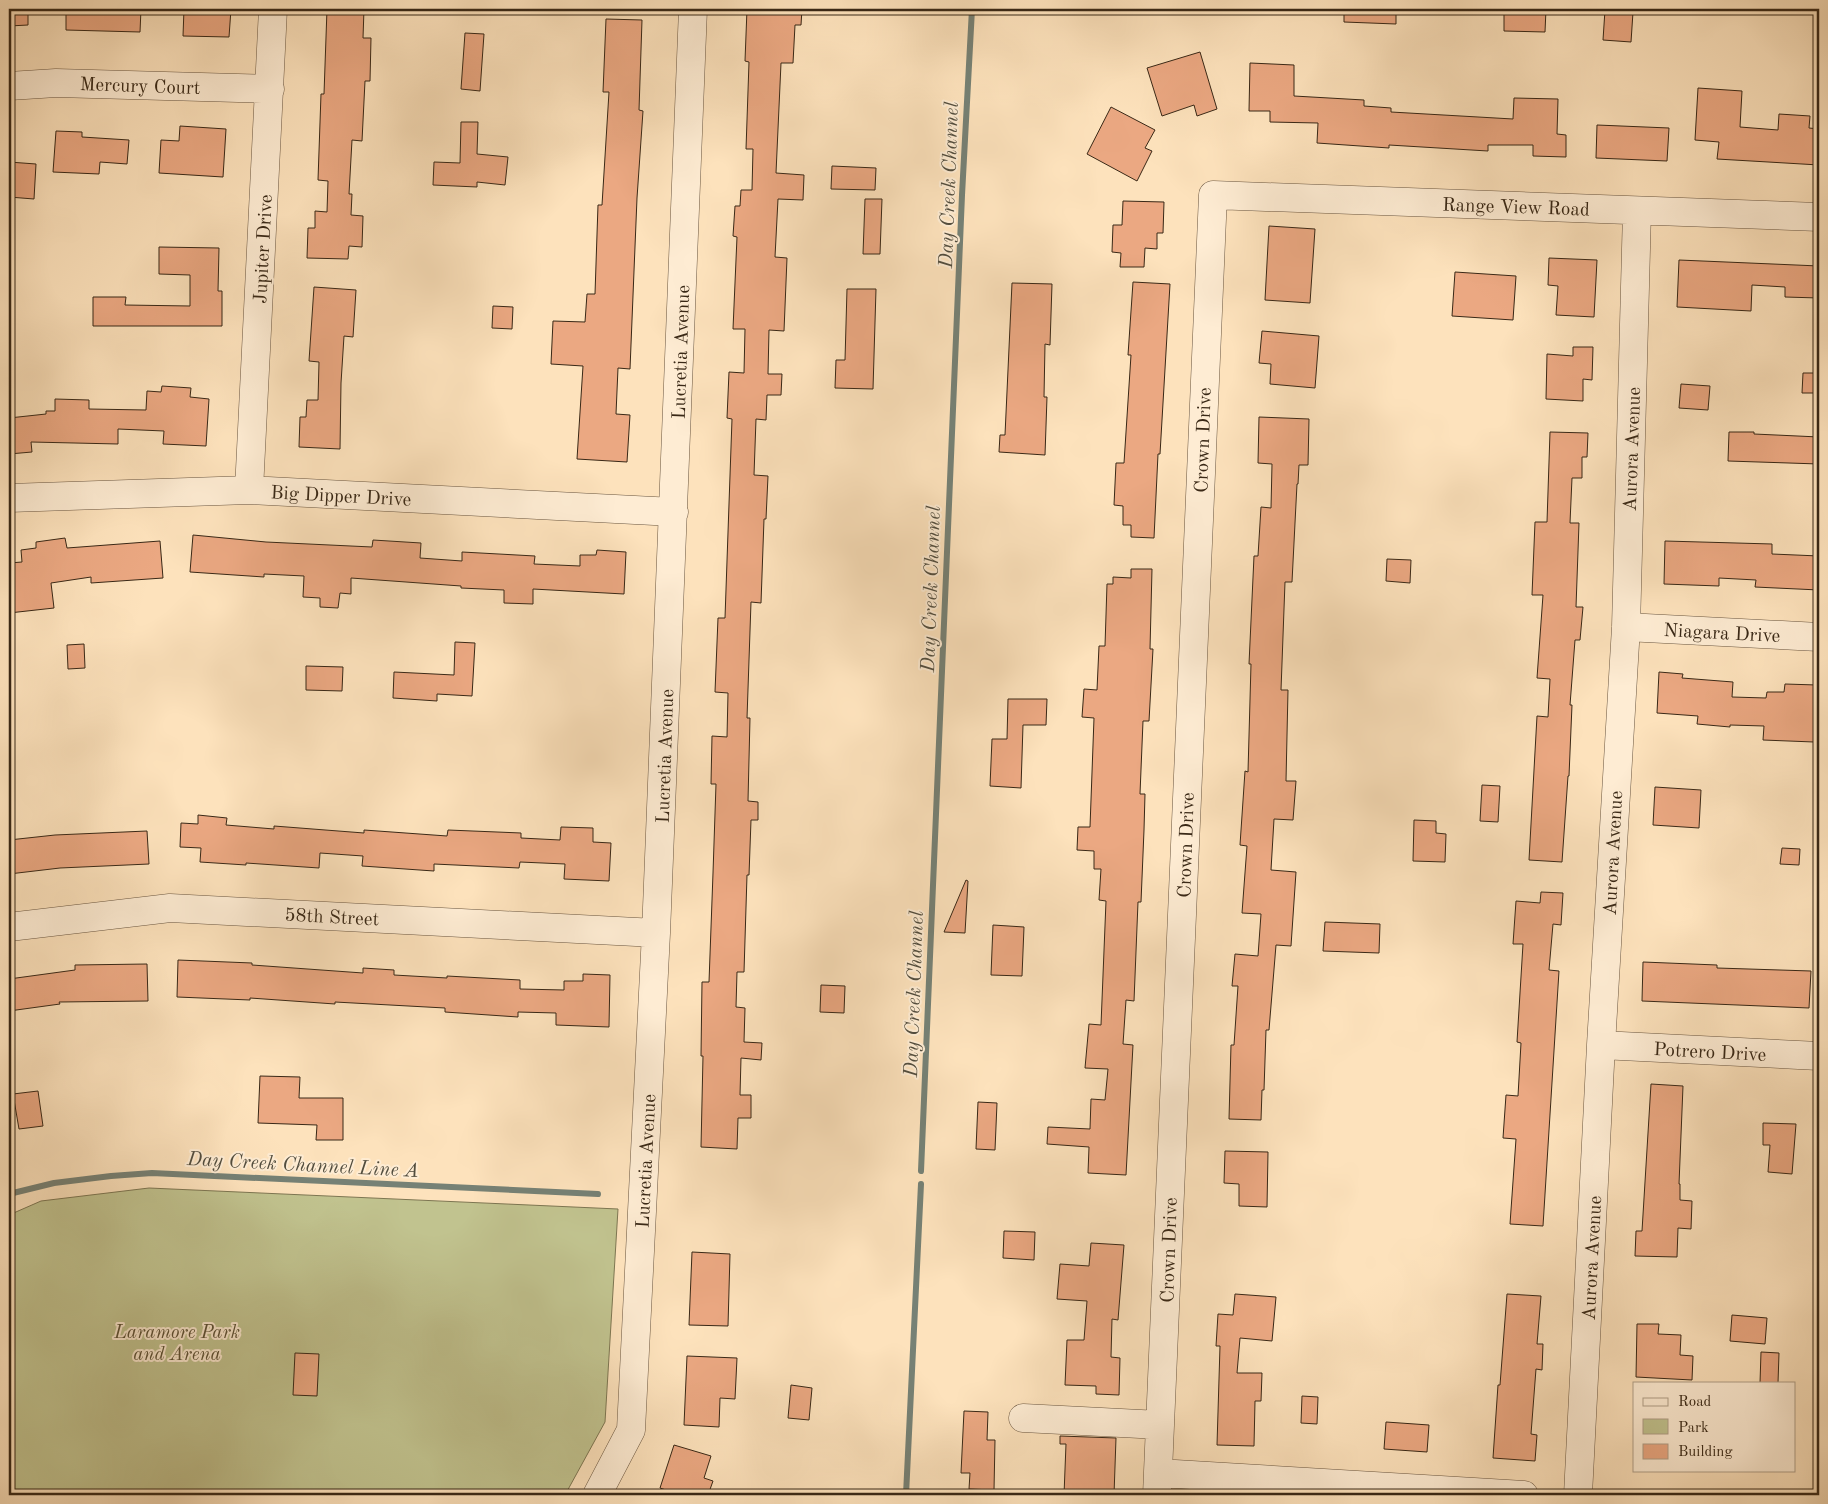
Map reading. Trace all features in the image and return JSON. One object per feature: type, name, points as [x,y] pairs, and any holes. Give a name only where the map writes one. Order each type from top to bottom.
[{"type":"street","name":"Jupiter Drive","points":[[249,490],[273,9]]},
{"type":"street","name":"Lucretia Avenue","points":[[597,1495],[632,1430],[656,932],[693,9]]},
{"type":"street","name":"Mercury Court","points":[[9,86],[56,83],[270,88]]},
{"type":"street","name":"Range View Road","points":[[1213,195],[1819,218]]},
{"type":"street","name":"Crown Drive","points":[[1158,1484],[1213,195]]},
{"type":"street","name":"Aurora Avenue","points":[[1578,1495],[1601,1045],[1626,627],[1637,211]]},
{"type":"street","name":"Big Dipper Drive","points":[[9,498],[249,490],[674,512]]},
{"type":"street","name":"Niagara Drive","points":[[1626,627],[1819,637]]},
{"type":"street","name":"58th Street","points":[[9,926],[170,908],[656,932]]},
{"type":"street","name":"Potrero Drive","points":[[1601,1045],[1819,1056]]},
{"type":"street","points":[[1023,1418],[1160,1425]]},
{"type":"street","points":[[1158,1484],[1524,1495]]},
{"type":"green space","name":"Laramore Park and Arena","points":[[149,1188],[618,1209],[605,1422],[565,1495],[180,1495],[50,1490],[9,1492],[9,1215],[41,1201]]},
{"type":"building","points":[[9,9],[28,9],[28,25],[9,26]]},
{"type":"building","points":[[66,9],[141,9],[140,32],[66,30]]},
{"type":"building","points":[[184,9],[231,9],[229,37],[183,36]]},
{"type":"building","points":[[327,9],[364,9],[363,38],[371,38],[370,81],[365,81],[362,141],[352,140],[349,194],[352,194],[351,215],[363,216],[362,247],[349,246],[348,259],[307,258],[308,228],[315,228],[315,211],[327,212],[328,181],[318,180],[321,94],[324,94]]},
{"type":"building","points":[[747,9],[802,9],[801,25],[795,25],[793,63],[781,63],[776,173],[804,175],[803,200],[778,199],[775,257],[787,258],[784,331],[769,330],[768,374],[782,374],[781,395],[767,395],[766,420],[756,419],[754,475],[768,476],[766,519],[764,519],[761,603],[751,602],[747,718],[750,718],[748,801],[758,802],[758,820],[751,820],[744,972],[737,972],[736,1007],[745,1008],[744,1042],[762,1043],[761,1060],[741,1058],[740,1095],[751,1095],[751,1118],[738,1118],[737,1149],[701,1147],[703,1056],[701,1056],[702,982],[709,982],[713,873],[716,784],[711,784],[712,736],[727,737],[728,693],[715,692],[718,618],[725,618],[732,419],[727,418],[729,372],[744,373],[745,329],[733,329],[737,237],[733,236],[735,206],[740,206],[741,190],[752,190],[753,149],[746,149],[749,62],[745,61]]},
{"type":"building","points":[[1344,9],[1396,9],[1396,24],[1344,22]]},
{"type":"building","points":[[1504,9],[1546,9],[1545,32],[1504,31]]},
{"type":"building","points":[[1605,10],[1633,12],[1631,42],[1603,40]]},
{"type":"building","points":[[606,19],[642,20],[639,110],[643,111],[637,198],[630,369],[618,368],[616,414],[630,415],[627,462],[577,459],[583,366],[551,364],[553,321],[585,322],[587,294],[595,294],[598,205],[602,205],[609,92],[603,92]]},
{"type":"building","points":[[465,33],[484,34],[480,91],[461,89]]},
{"type":"building","points":[[1200,52],[1217,109],[1197,116],[1194,105],[1162,116],[1147,68]]},
{"type":"building","points":[[1250,63],[1294,65],[1294,96],[1364,100],[1364,106],[1391,108],[1391,112],[1513,119],[1514,98],[1558,99],[1557,134],[1566,135],[1566,157],[1533,156],[1533,145],[1488,145],[1488,151],[1389,145],[1389,148],[1317,143],[1318,123],[1270,122],[1270,111],[1249,111]]},
{"type":"building","points":[[1698,88],[1742,91],[1740,127],[1778,130],[1779,114],[1810,116],[1809,128],[1819,129],[1819,165],[1717,159],[1719,142],[1695,140]]},
{"type":"building","points":[[1111,107],[1155,130],[1145,148],[1152,151],[1137,181],[1087,154]]},
{"type":"building","points":[[461,122],[478,122],[477,154],[508,157],[505,185],[477,182],[477,187],[433,185],[434,162],[460,163]]},
{"type":"building","points":[[1597,125],[1669,128],[1667,161],[1596,158]]},
{"type":"building","points":[[180,126],[226,129],[223,177],[159,173],[161,140],[179,141]]},
{"type":"building","points":[[56,131],[82,132],[82,137],[129,140],[127,164],[100,162],[99,174],[53,172]]},
{"type":"building","points":[[9,162],[36,164],[34,199],[9,197]]},
{"type":"building","points":[[832,166],[876,168],[875,190],[831,189]]},
{"type":"building","points":[[865,199],[882,199],[880,254],[863,254]]},
{"type":"building","points":[[1123,201],[1164,202],[1163,233],[1157,233],[1157,249],[1145,248],[1144,267],[1120,267],[1121,253],[1112,252],[1113,225],[1122,225]]},
{"type":"building","points":[[1269,226],[1315,229],[1310,303],[1265,300]]},
{"type":"building","points":[[159,247],[219,248],[218,291],[222,291],[222,326],[93,326],[93,297],[126,297],[125,305],[190,306],[190,275],[159,274]]},
{"type":"building","points":[[1549,258],[1597,260],[1594,317],[1556,315],[1558,286],[1548,285]]},
{"type":"building","points":[[1679,260],[1819,266],[1819,298],[1785,297],[1785,287],[1752,285],[1751,311],[1677,307]]},
{"type":"building","points":[[1455,272],[1516,276],[1513,320],[1452,316]]},
{"type":"building","points":[[1133,282],[1170,284],[1154,538],[1131,537],[1131,525],[1123,525],[1123,506],[1114,505],[1116,463],[1124,463],[1131,355],[1128,355]]},
{"type":"building","points":[[1012,283],[1052,284],[1050,345],[1045,344],[1044,397],[1047,397],[1045,455],[999,452],[1000,435],[1005,435]]},
{"type":"building","points":[[314,287],[356,290],[353,337],[344,336],[340,449],[299,447],[300,417],[306,417],[307,400],[318,400],[319,362],[309,361]]},
{"type":"building","points":[[847,289],[876,289],[873,389],[835,388],[836,360],[845,360]]},
{"type":"building","points":[[493,306],[513,307],[512,329],[492,328]]},
{"type":"building","points":[[1262,331],[1319,336],[1315,388],[1270,384],[1271,364],[1259,363]]},
{"type":"building","points":[[1573,347],[1593,347],[1592,380],[1583,379],[1583,401],[1546,399],[1547,354],[1573,356]]},
{"type":"building","points":[[1803,373],[1819,373],[1819,393],[1802,393]]},
{"type":"building","points":[[1681,384],[1710,386],[1708,410],[1679,408]]},
{"type":"building","points":[[162,386],[191,388],[190,397],[209,399],[206,446],[163,444],[164,431],[118,429],[118,444],[31,442],[32,452],[9,454],[9,418],[46,414],[46,411],[55,411],[55,399],[89,400],[89,409],[146,410],[147,391],[161,392]]},
{"type":"building","points":[[1259,417],[1309,419],[1308,465],[1299,465],[1297,484],[1292,582],[1285,582],[1281,690],[1288,690],[1286,781],[1296,781],[1293,820],[1274,819],[1271,870],[1296,872],[1291,946],[1276,945],[1269,1030],[1266,1030],[1261,1120],[1229,1119],[1231,1045],[1234,1045],[1238,986],[1232,986],[1235,954],[1258,956],[1261,914],[1242,913],[1247,846],[1240,845],[1245,771],[1248,772],[1251,664],[1249,664],[1254,556],[1258,556],[1261,507],[1271,508],[1272,464],[1258,463]]},
{"type":"building","points":[[1550,432],[1588,433],[1587,457],[1582,457],[1582,478],[1572,478],[1570,523],[1579,523],[1576,607],[1583,607],[1580,640],[1575,640],[1570,705],[1572,705],[1569,776],[1562,862],[1529,860],[1537,716],[1548,717],[1550,679],[1537,678],[1543,595],[1532,595],[1535,522],[1547,522]]},
{"type":"building","points":[[1729,432],[1819,437],[1819,464],[1728,461]]},
{"type":"building","points":[[193,535],[266,542],[372,547],[373,540],[421,543],[420,558],[462,561],[462,552],[535,556],[534,564],[580,566],[580,555],[596,555],[597,550],[626,552],[624,594],[533,589],[533,604],[504,603],[504,590],[351,578],[351,594],[340,593],[338,608],[320,607],[320,598],[303,597],[304,576],[264,574],[264,577],[190,572]]},
{"type":"building","points":[[65,538],[67,548],[160,541],[163,578],[91,583],[91,577],[51,583],[54,608],[9,613],[9,563],[22,562],[21,550],[36,548],[36,542]]},
{"type":"building","points":[[1665,541],[1772,544],[1772,554],[1819,556],[1819,590],[1755,587],[1756,580],[1719,578],[1719,586],[1664,584]]},
{"type":"building","points":[[1387,559],[1411,560],[1410,583],[1386,581]]},
{"type":"building","points":[[1131,569],[1152,569],[1150,649],[1153,649],[1149,721],[1143,721],[1140,794],[1145,794],[1144,830],[1141,902],[1138,902],[1134,1001],[1126,1000],[1123,1044],[1133,1045],[1126,1175],[1088,1173],[1089,1147],[1047,1144],[1048,1127],[1090,1129],[1091,1099],[1105,1100],[1108,1069],[1085,1068],[1089,1024],[1101,1025],[1106,901],[1099,900],[1101,869],[1094,869],[1094,851],[1077,850],[1078,827],[1090,827],[1094,718],[1082,717],[1084,689],[1097,690],[1099,646],[1105,646],[1107,584],[1113,584],[1113,577],[1131,578]]},
{"type":"building","points":[[455,642],[475,643],[472,696],[437,694],[437,701],[393,698],[394,672],[454,675]]},
{"type":"building","points":[[84,644],[85,668],[68,669],[67,645]]},
{"type":"building","points":[[306,666],[343,667],[342,691],[306,690]]},
{"type":"building","points":[[1659,672],[1683,674],[1682,678],[1733,682],[1732,697],[1766,698],[1767,692],[1784,692],[1785,684],[1817,685],[1814,742],[1763,740],[1764,726],[1730,725],[1730,727],[1697,724],[1698,716],[1657,713]]},
{"type":"building","points":[[1008,699],[1047,699],[1046,725],[1023,725],[1021,788],[990,786],[992,739],[1007,739]]},
{"type":"building","points":[[1482,785],[1500,786],[1498,822],[1480,821]]},
{"type":"building","points":[[1655,787],[1701,790],[1699,828],[1653,825]]},
{"type":"building","points":[[198,815],[227,818],[226,825],[274,829],[274,826],[364,833],[364,830],[447,836],[448,830],[521,833],[521,838],[560,840],[561,827],[593,828],[593,842],[611,843],[609,881],[564,879],[565,864],[520,862],[519,868],[434,864],[434,871],[362,866],[363,856],[320,853],[319,868],[200,862],[201,848],[180,847],[181,823],[198,824]]},
{"type":"building","points":[[1414,820],[1436,821],[1436,833],[1446,834],[1445,862],[1413,861]]},
{"type":"building","points":[[147,831],[149,864],[60,868],[9,874],[9,840],[55,835]]},
{"type":"building","points":[[1782,848],[1800,849],[1799,865],[1780,864]]},
{"type":"building","points":[[966,880],[968,881],[965,933],[944,932]]},
{"type":"building","points":[[1541,892],[1563,893],[1561,925],[1553,924],[1549,970],[1559,971],[1543,1226],[1510,1224],[1516,1139],[1503,1138],[1506,1095],[1518,1096],[1521,1043],[1517,1042],[1523,944],[1513,944],[1516,901],[1540,903]]},
{"type":"building","points":[[1325,922],[1380,924],[1379,953],[1323,951]]},
{"type":"building","points":[[993,925],[1024,927],[1022,976],[991,975]]},
{"type":"building","points":[[178,960],[252,963],[252,965],[363,973],[363,968],[394,970],[394,975],[520,980],[520,989],[564,990],[564,981],[583,981],[583,974],[610,975],[609,1027],[556,1025],[556,1013],[518,1012],[518,1017],[445,1012],[445,1008],[335,1002],[335,1004],[250,998],[250,1000],[177,997]]},
{"type":"building","points":[[1643,962],[1717,965],[1717,968],[1811,971],[1809,1008],[1642,1001]]},
{"type":"building","points":[[147,964],[148,1001],[59,1002],[60,1004],[9,1011],[9,979],[75,970],[75,965]]},
{"type":"building","points":[[821,985],[845,986],[844,1013],[820,1012]]},
{"type":"building","points":[[260,1076],[300,1077],[299,1098],[343,1098],[343,1140],[316,1140],[317,1125],[258,1123]]},
{"type":"building","points":[[1651,1084],[1683,1086],[1680,1200],[1692,1201],[1691,1229],[1678,1228],[1677,1257],[1635,1256],[1636,1231],[1642,1231]]},
{"type":"building","points":[[38,1091],[43,1126],[19,1129],[13,1094]]},
{"type":"building","points":[[978,1102],[997,1103],[995,1150],[976,1149]]},
{"type":"building","points":[[1763,1123],[1796,1124],[1792,1174],[1768,1172],[1770,1145],[1763,1145]]},
{"type":"building","points":[[1225,1151],[1268,1152],[1267,1207],[1239,1206],[1239,1184],[1224,1183]]},
{"type":"building","points":[[1004,1231],[1035,1232],[1034,1260],[1003,1258]]},
{"type":"building","points":[[1091,1243],[1124,1245],[1118,1320],[1112,1319],[1111,1357],[1120,1358],[1119,1395],[1096,1394],[1096,1386],[1065,1385],[1067,1340],[1084,1340],[1087,1301],[1057,1299],[1060,1264],[1089,1266]]},
{"type":"building","points":[[692,1252],[730,1254],[728,1326],[689,1325]]},
{"type":"building","points":[[1235,1294],[1276,1297],[1272,1341],[1240,1338],[1237,1373],[1262,1373],[1261,1401],[1255,1401],[1254,1446],[1217,1445],[1220,1346],[1216,1346],[1218,1314],[1233,1315]]},
{"type":"building","points":[[1507,1294],[1541,1296],[1537,1344],[1543,1344],[1542,1370],[1536,1369],[1531,1434],[1537,1435],[1535,1461],[1493,1458]]},
{"type":"building","points":[[1732,1315],[1767,1318],[1765,1344],[1730,1341]]},
{"type":"building","points":[[1637,1324],[1659,1324],[1658,1334],[1681,1335],[1680,1355],[1693,1356],[1692,1380],[1636,1377]]},
{"type":"building","points":[[1761,1352],[1779,1353],[1778,1382],[1760,1382]]},
{"type":"building","points":[[295,1353],[319,1354],[317,1396],[293,1395]]},
{"type":"building","points":[[687,1356],[737,1358],[735,1399],[720,1398],[719,1427],[684,1425]]},
{"type":"building","points":[[791,1385],[812,1388],[809,1420],[788,1418]]},
{"type":"building","points":[[1302,1396],[1318,1397],[1317,1424],[1301,1423]]},
{"type":"building","points":[[964,1411],[988,1412],[987,1440],[995,1440],[994,1490],[969,1489],[970,1473],[961,1473]]},
{"type":"building","points":[[1386,1422],[1429,1425],[1427,1452],[1384,1449]]},
{"type":"building","points":[[1060,1436],[1116,1438],[1114,1495],[1064,1495],[1066,1444],[1060,1444]]},
{"type":"building","points":[[674,1445],[711,1456],[704,1478],[713,1481],[708,1495],[671,1495],[672,1492],[660,1488]]},
{"type":"waterway","name":"Day Creek Channel","points":[[921,1171],[962,195],[972,9]]},
{"type":"waterway","name":"Day Creek Channel Line A","points":[[9,1194],[54,1183],[152,1173],[598,1194]]},
{"type":"waterway","name":"Day Creek Channel","points":[[906,1495],[921,1184]]}]
